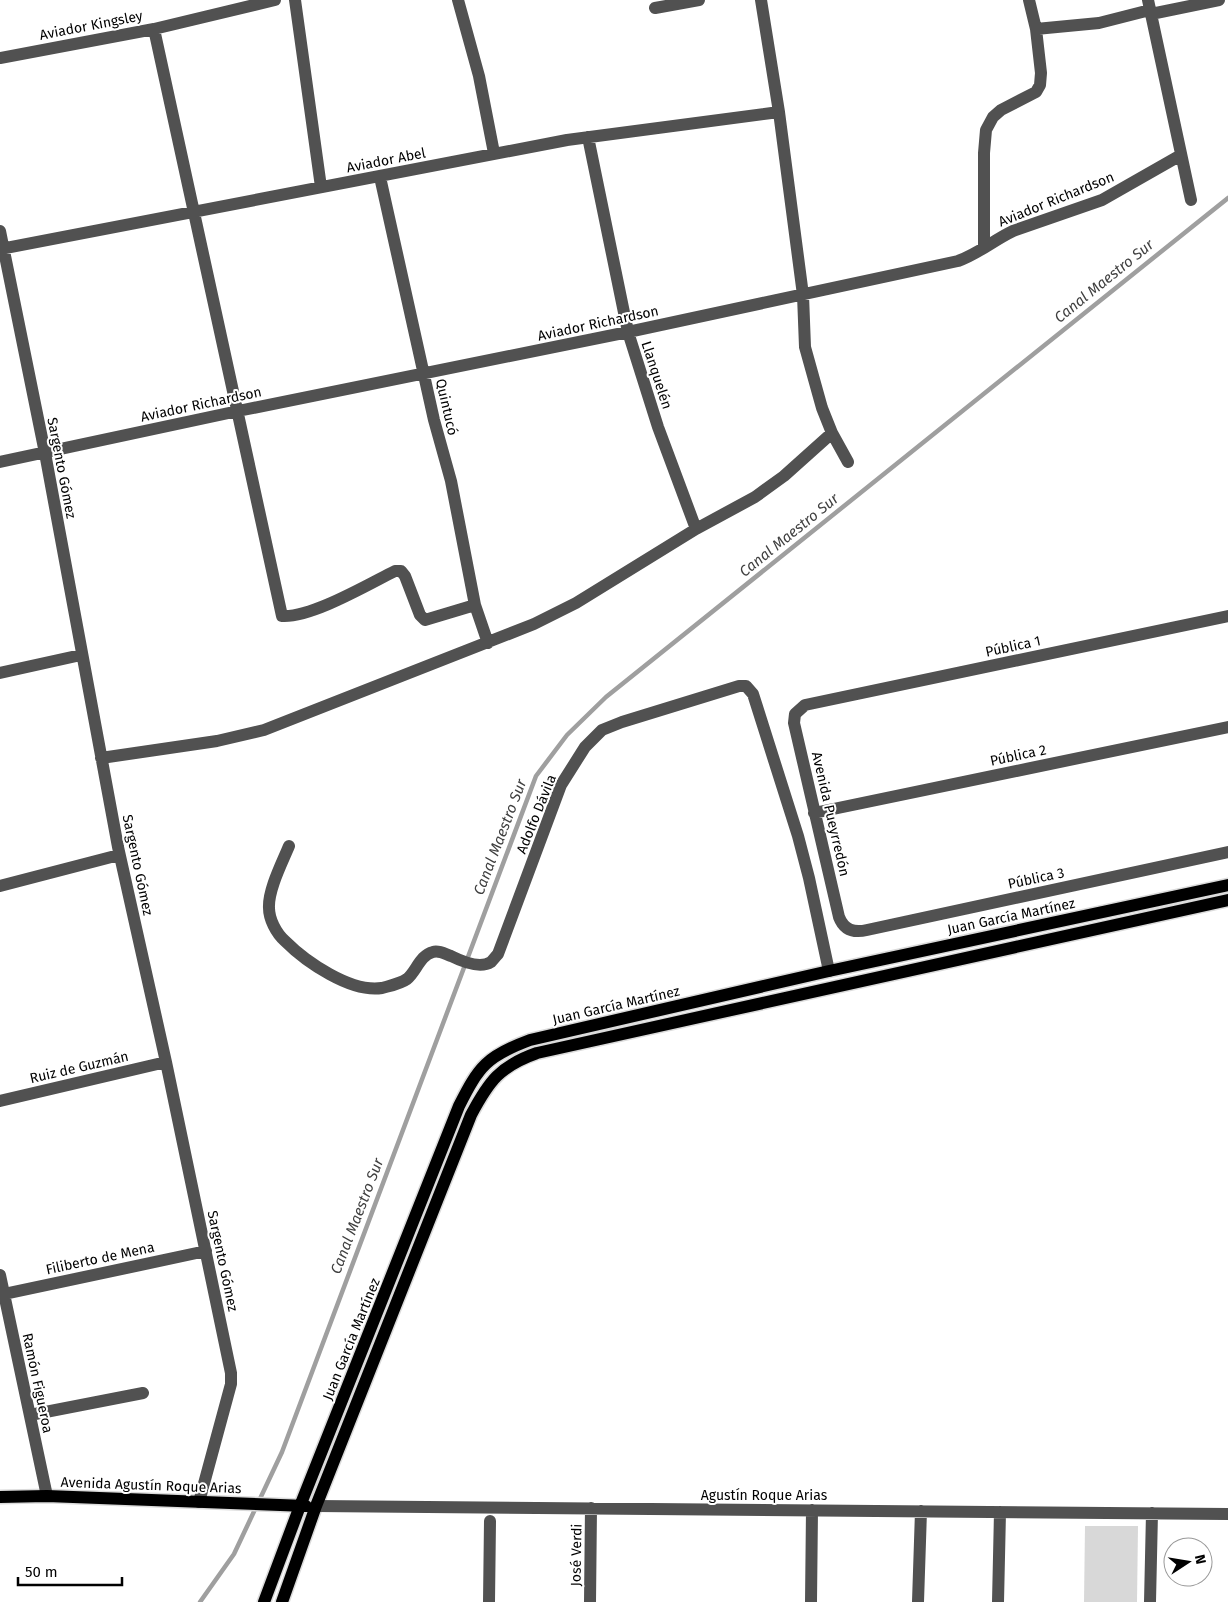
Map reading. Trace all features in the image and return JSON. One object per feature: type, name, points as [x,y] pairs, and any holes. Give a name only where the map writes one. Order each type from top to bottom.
[{"type":"main road","name":"Juan García Martínez","points":[[264,1602],[300,1506],[459,1106],[472,1081],[488,1061],[508,1048],[530,1040],[829,971],[1228,885]]},
{"type":"main road","points":[[282,1602],[316,1506],[471,1116],[491,1082],[513,1063],[537,1053],[1228,900]]},
{"type":"main road","name":"Avenida Agustín Roque Arias","points":[[0,1497],[47,1496],[300,1506]]},
{"type":"main road","name":"Agustín Roque Arias","points":[[300,1506],[316,1506]]},
{"type":"street","name":"Aviador Kingsley","points":[[0,58],[154,29],[274,0]]},
{"type":"street","points":[[295,0],[322,187]]},
{"type":"street","points":[[458,0],[479,76],[494,153]]},
{"type":"street","points":[[655,8],[699,0]]},
{"type":"street","points":[[761,0],[779,112],[803,294],[805,347],[819,400],[832,433],[848,462]]},
{"type":"street","points":[[984,247],[984,153],[986,130],[993,117],[1001,110],[1036,92],[1040,85],[1041,73],[1036,29],[1031,3],[1028,0]]},
{"type":"street","points":[[1036,29],[1099,23],[1150,8],[1219,0]]},
{"type":"street","points":[[1150,8],[1191,200]]},
{"type":"street","points":[[154,29],[282,616],[291,617],[315,610],[395,571],[401,571],[405,576],[420,615],[424,620],[476,605]]},
{"type":"street","name":"Aviador Abel","points":[[2,248],[380,177],[494,153],[588,137],[779,112]]},
{"type":"street","name":"Llanquelén","points":[[588,137],[628,332],[658,427],[696,529]]},
{"type":"street","name":"Aviador Richardson","points":[[0,462],[238,411],[628,332],[958,261],[969,257],[1012,231],[1102,200],[1181,154]]},
{"type":"street","name":"Quintucó","points":[[380,177],[434,420],[451,481],[476,605],[488,643]]},
{"type":"street","name":"Sargento Gómez","points":[[0,230],[2,248],[45,453],[120,855],[166,1062],[231,1373],[231,1384],[199,1502]]},
{"type":"street","points":[[101,758],[217,741],[264,730],[534,624],[576,602],[696,529],[741,506],[771,487],[832,433]]},
{"type":"street","name":"Pública 1","points":[[805,705],[1228,616]]},
{"type":"street","points":[[0,673],[81,654]]},
{"type":"street","name":"Adolfo Dávila","points":[[289,846],[270,893],[268,908],[274,926],[284,941],[313,964],[348,983],[363,988],[380,988],[407,979],[425,956],[432,952],[440,951],[473,964],[481,965],[490,962],[498,954],[562,785],[585,746],[602,730],[622,722],[746,686],[753,694],[798,836],[829,971]]},
{"type":"street","name":"Avenida Pueyrredón","points":[[805,705],[795,714],[794,723],[840,916],[842,923],[849,930]]},
{"type":"street","name":"Pública 2","points":[[814,813],[1228,727]]},
{"type":"street","name":"Pública 3","points":[[849,930],[861,932],[1228,852]]},
{"type":"street","points":[[0,886],[120,855]]},
{"type":"street","name":"Ruiz de Guzmán","points":[[0,1101],[166,1062]]},
{"type":"street","name":"Filiberto de Mena","points":[[2,1294],[206,1251]]},
{"type":"street","name":"Ramón Figueroa","points":[[0,1276],[2,1294],[47,1496]]},
{"type":"street","points":[[30,1415],[144,1393]]},
{"type":"street","name":"Agustín Roque Arias","points":[[316,1506],[1228,1514]]},
{"type":"street","name":"José Verdi","points":[[590,1602],[591,1508]]},
{"type":"street","points":[[811,1602],[812,1510]]},
{"type":"street","points":[[918,1602],[921,1511]]},
{"type":"street","points":[[998,1602],[1000,1512]]},
{"type":"street","points":[[1150,1602],[1152,1514]]},
{"type":"street","points":[[489,1602],[490,1521]]},
{"type":"shaded area","points":[[1085,1526],[1138,1526],[1137,1602],[1084,1602]]},
{"type":"waterway","name":"Canal Maestro Sur","points":[[200,1602],[234,1554],[282,1452],[536,776],[567,735],[606,697],[1228,198]]}]
